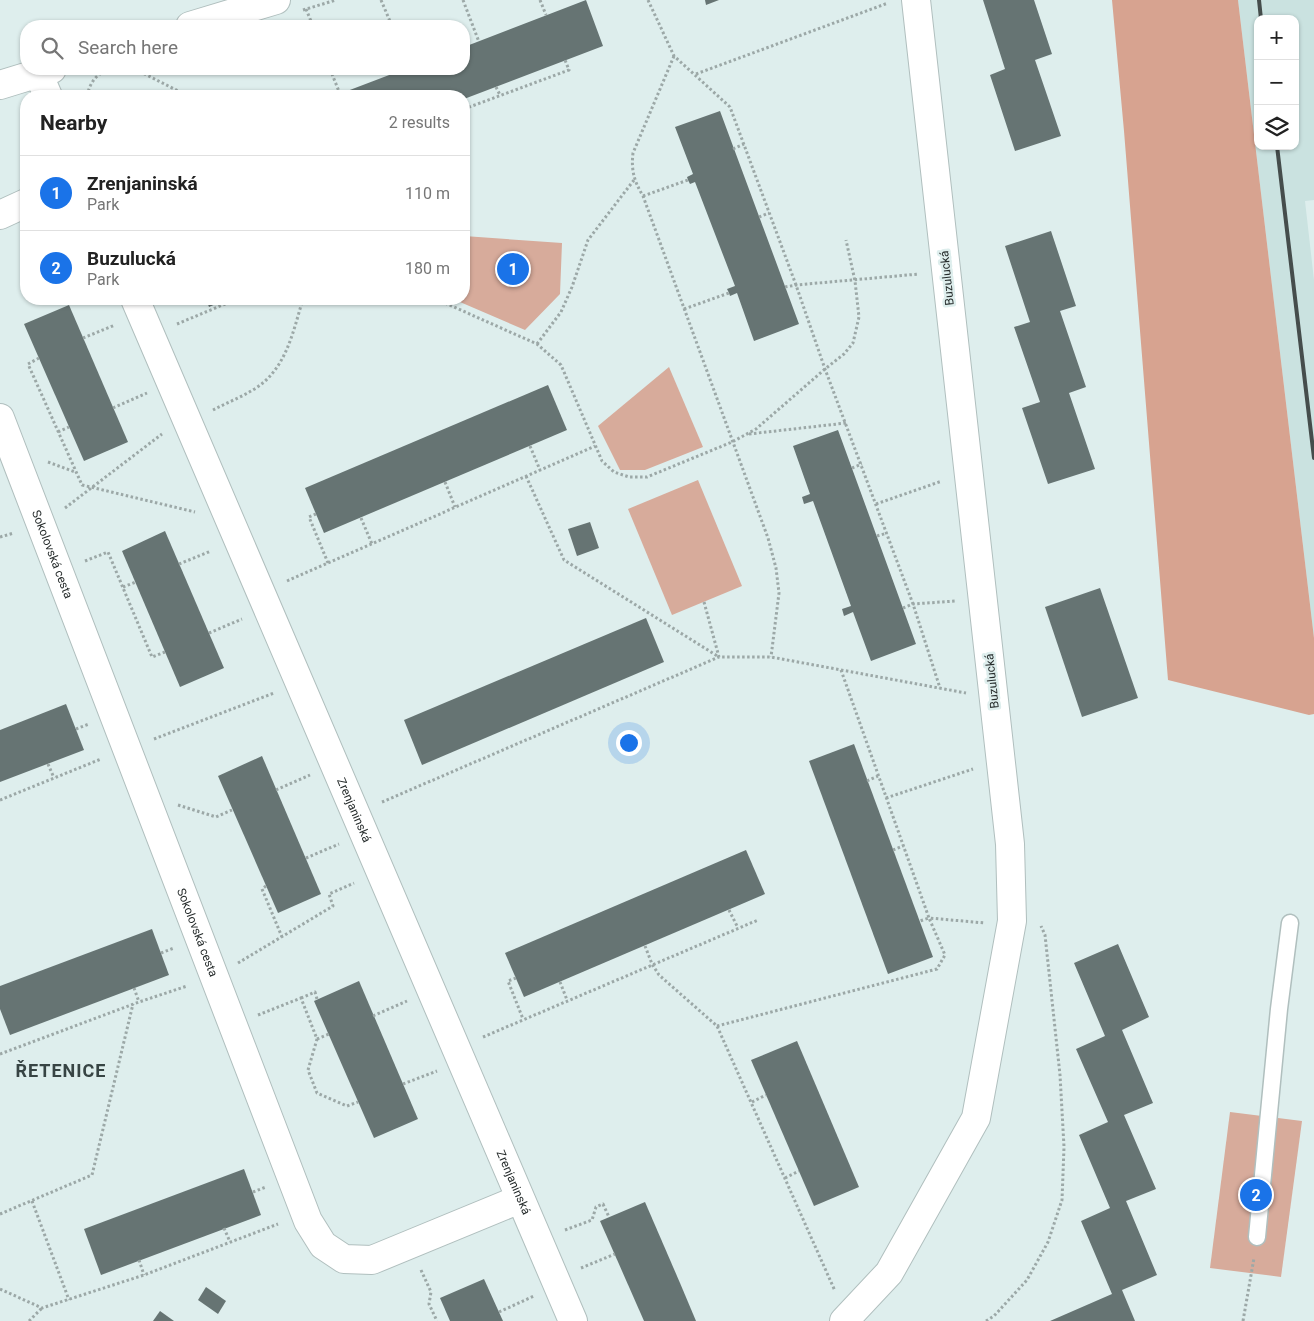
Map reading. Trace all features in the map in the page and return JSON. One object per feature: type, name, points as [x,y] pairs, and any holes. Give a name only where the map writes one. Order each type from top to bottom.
[{"type":"street","points":[[210,20],[276,0]]},
{"type":"street","name":"Buzulucká","points":[[841,1309],[889,1273],[976,1118],[1012,921],[1010,844],[916,0]]},
{"type":"street","points":[[0,85],[46,79]]},
{"type":"street","points":[[0,215],[20,206]]},
{"type":"street","name":"Zrenjaninská","points":[[138,305],[573,1321]]},
{"type":"street","name":"Sokolovská cesta","points":[[0,418],[308,1221],[323,1245],[344,1259],[372,1260],[520,1199]]},
{"type":"lane","points":[[1258,1237],[1279,1009],[1290,923]]},
{"type":"path","points":[[381,0],[389,20]]},
{"type":"path","points":[[463,0],[479,42]]},
{"type":"path","points":[[540,0],[546,15]]},
{"type":"path","points":[[648,0],[674,56],[696,74],[730,107],[913,604],[940,688]]},
{"type":"path","points":[[696,74],[894,0]]},
{"type":"path","points":[[306,9],[311,20]]},
{"type":"path","points":[[674,56],[633,153],[631,167],[634,180],[643,196],[768,538],[776,568],[779,593],[771,657]]},
{"type":"path","points":[[470,107],[569,70],[565,60]]},
{"type":"path","points":[[88,90],[90,84],[98,75]]},
{"type":"path","points":[[147,75],[176,90]]},
{"type":"path","points":[[332,75],[338,90]]},
{"type":"path","points":[[496,87],[500,95]]},
{"type":"path","points":[[734,148],[744,144]]},
{"type":"path","points":[[537,344],[561,312],[588,240],[634,180]]},
{"type":"path","points":[[643,196],[688,180]]},
{"type":"path","points":[[759,217],[769,213]]},
{"type":"path","points":[[449,305],[537,344],[561,365],[602,461],[614,472],[629,477],[647,477],[732,442],[756,430],[844,354],[853,343],[859,317],[855,281],[846,240]]},
{"type":"path","points":[[785,287],[927,273]]},
{"type":"path","points":[[684,309],[729,293]]},
{"type":"path","points":[[176,325],[223,305]]},
{"type":"path","points":[[212,410],[250,391],[264,382],[276,370],[289,346],[301,305]]},
{"type":"path","points":[[83,338],[116,324]]},
{"type":"path","points":[[40,358],[28,364],[82,485],[199,513]]},
{"type":"path","points":[[113,408],[154,390]]},
{"type":"path","points":[[746,435],[846,422]]},
{"type":"path","points":[[58,432],[68,427]]},
{"type":"path","points":[[0,537],[42,527],[91,487],[170,428]]},
{"type":"path","points":[[530,446],[540,470]]},
{"type":"path","points":[[287,581],[595,446]]},
{"type":"path","points":[[852,468],[862,464]]},
{"type":"path","points":[[526,476],[564,560],[719,657]]},
{"type":"path","points":[[876,504],[951,478]]},
{"type":"path","points":[[445,482],[455,507]]},
{"type":"path","points":[[316,514],[308,517],[328,563]]},
{"type":"path","points":[[361,518],[372,544]]},
{"type":"path","points":[[877,536],[887,533]]},
{"type":"path","points":[[179,564],[213,550]]},
{"type":"path","points":[[58,571],[108,552],[152,657],[165,652]]},
{"type":"path","points":[[123,588],[136,582]]},
{"type":"path","points":[[903,608],[913,604],[956,601]]},
{"type":"path","points":[[704,602],[719,657]]},
{"type":"path","points":[[209,632],[250,616]]},
{"type":"path","points":[[382,802],[719,657],[771,657],[975,695]]},
{"type":"path","points":[[717,1026],[937,969],[945,955],[929,918],[840,670]]},
{"type":"path","points":[[0,800],[282,690]]},
{"type":"path","points":[[48,764],[54,778]]},
{"type":"path","points":[[886,798],[982,766]]},
{"type":"path","points":[[276,790],[317,772]]},
{"type":"path","points":[[867,780],[878,776]]},
{"type":"path","points":[[144,795],[216,817],[232,810]]},
{"type":"path","points":[[306,858],[347,841]]},
{"type":"path","points":[[893,850],[903,846]]},
{"type":"path","points":[[266,886],[262,889],[282,937]]},
{"type":"path","points":[[729,910],[738,928]]},
{"type":"path","points":[[920,921],[929,918],[991,924]]},
{"type":"path","points":[[483,1037],[758,920]]},
{"type":"path","points":[[986,1321],[994,1316],[1027,1280],[1048,1242],[1062,1200],[1064,1147],[1060,1075],[1045,935],[1041,926]]},
{"type":"path","points":[[645,946],[652,964],[659,975],[717,1026],[752,1102],[841,1309]]},
{"type":"path","points":[[516,978],[508,981],[523,1019]]},
{"type":"path","points":[[560,982],[567,1000]]},
{"type":"path","points":[[134,988],[139,1002]]},
{"type":"path","points":[[233,1025],[314,992],[317,999]]},
{"type":"path","points":[[300,998],[317,1039],[308,1070],[317,1092],[347,1106],[358,1102]]},
{"type":"path","points":[[373,1016],[414,998]]},
{"type":"path","points":[[0,1214],[92,1176],[134,1004]]},
{"type":"path","points":[[317,1039],[329,1034]]},
{"type":"path","points":[[403,1084],[444,1068]]},
{"type":"path","points":[[752,1102],[766,1095]]},
{"type":"path","points":[[785,1178],[799,1171]]},
{"type":"path","points":[[32,1201],[69,1300]]},
{"type":"path","points":[[566,1230],[592,1220],[596,1207],[603,1204],[609,1217]]},
{"type":"path","points":[[29,1321],[42,1308],[144,1275],[305,1213]]},
{"type":"path","points":[[224,1228],[230,1242]]},
{"type":"path","points":[[1243,1321],[1258,1237]]},
{"type":"path","points":[[409,1245],[431,1292],[429,1304],[436,1321]]},
{"type":"path","points":[[581,1268],[615,1254]]},
{"type":"path","points":[[139,1260],[144,1275]]},
{"type":"path","points":[[0,1289],[42,1308]]},
{"type":"path","points":[[499,1312],[541,1293]]},
{"type":"shaded area","points":[[1112,0],[1238,0],[1254,134],[1254,150],[1256,150],[1314,638],[1314,714],[1309,715],[1168,680]]},
{"type":"shaded area","points":[[1238,0],[1314,0],[1314,200],[1305,201],[1314,280],[1314,638],[1256,150],[1299,150],[1299,15],[1254,15],[1254,134]]},
{"type":"shaded area","points":[[470,236],[562,243],[560,294],[525,330],[467,305],[470,305]]},
{"type":"shaded area","points":[[669,367],[703,447],[645,470],[620,470],[598,426]]},
{"type":"shaded area","points":[[698,480],[742,586],[672,615],[628,509]]},
{"type":"shaded area","points":[[1230,1112],[1302,1121],[1281,1277],[1210,1268]]},
{"type":"building","points":[[586,0],[603,46],[470,97],[470,90],[350,90],[389,75],[470,75],[470,45]]},
{"type":"building","points":[[705,0],[719,0],[706,5]]},
{"type":"building","points":[[983,0],[1034,0],[1052,54],[1035,60],[1061,136],[1015,151],[990,75],[1005,69]]},
{"type":"building","points":[[720,111],[799,324],[754,341],[737,293],[730,296],[727,289],[735,286],[695,182],[690,184],[688,180],[687,177],[693,174],[675,127]]},
{"type":"building","points":[[1051,231],[1076,306],[1060,311],[1086,387],[1069,393],[1095,469],[1048,484],[1022,408],[1040,402],[1014,327],[1030,322],[1005,246]]},
{"type":"building","points":[[69,305],[128,442],[84,461],[24,324]]},
{"type":"building","points":[[548,385],[567,430],[324,533],[305,488]]},
{"type":"building","points":[[838,430],[916,644],[871,661],[853,612],[844,616],[842,609],[851,606],[813,501],[804,504],[802,497],[810,494],[793,446]]},
{"type":"building","points":[[590,522],[599,548],[577,556],[568,529]]},
{"type":"building","points":[[165,531],[224,668],[180,687],[122,551]]},
{"type":"building","points":[[1100,588],[1138,698],[1082,717],[1045,607]]},
{"type":"building","points":[[646,618],[664,662],[422,765],[404,720]]},
{"type":"building","points":[[66,704],[84,750],[0,782],[0,730]]},
{"type":"building","points":[[854,744],[933,957],[888,974],[809,761]]},
{"type":"building","points":[[262,756],[321,894],[278,913],[218,776]]},
{"type":"building","points":[[746,850],[765,894],[524,997],[505,953]]},
{"type":"building","points":[[152,929],[169,975],[10,1035],[0,1009],[0,986]]},
{"type":"building","points":[[1118,944],[1149,1017],[1122,1030],[1153,1103],[1124,1115],[1156,1189],[1126,1201],[1157,1275],[1122,1290],[1135,1321],[1050,1321],[1112,1294],[1081,1221],[1110,1208],[1079,1135],[1108,1122],[1076,1049],[1105,1036],[1074,963]]},
{"type":"building","points":[[359,981],[418,1119],[374,1138],[314,1001]]},
{"type":"building","points":[[797,1041],[859,1187],[814,1206],[751,1060]]},
{"type":"building","points":[[244,1169],[261,1215],[101,1275],[84,1229]]},
{"type":"building","points":[[645,1202],[696,1321],[644,1321],[600,1221]]},
{"type":"building","points":[[484,1279],[503,1321],[450,1321],[440,1298]]},
{"type":"building","points":[[206,1287],[226,1301],[218,1314],[198,1300]]},
{"type":"building","points":[[160,1311],[174,1321],[153,1321]]},
{"type":"railway","points":[[1259,0],[1261,15]]},
{"type":"railway","points":[[1277,150],[1314,458]]},
{"type":"place","name":"Zrenjaninská","points":[[513,269]]},
{"type":"place","name":"Buzulucká","points":[[1256,1195]]},
{"type":"district","name":"ŘETENICE","points":[[61,1071]]}]
